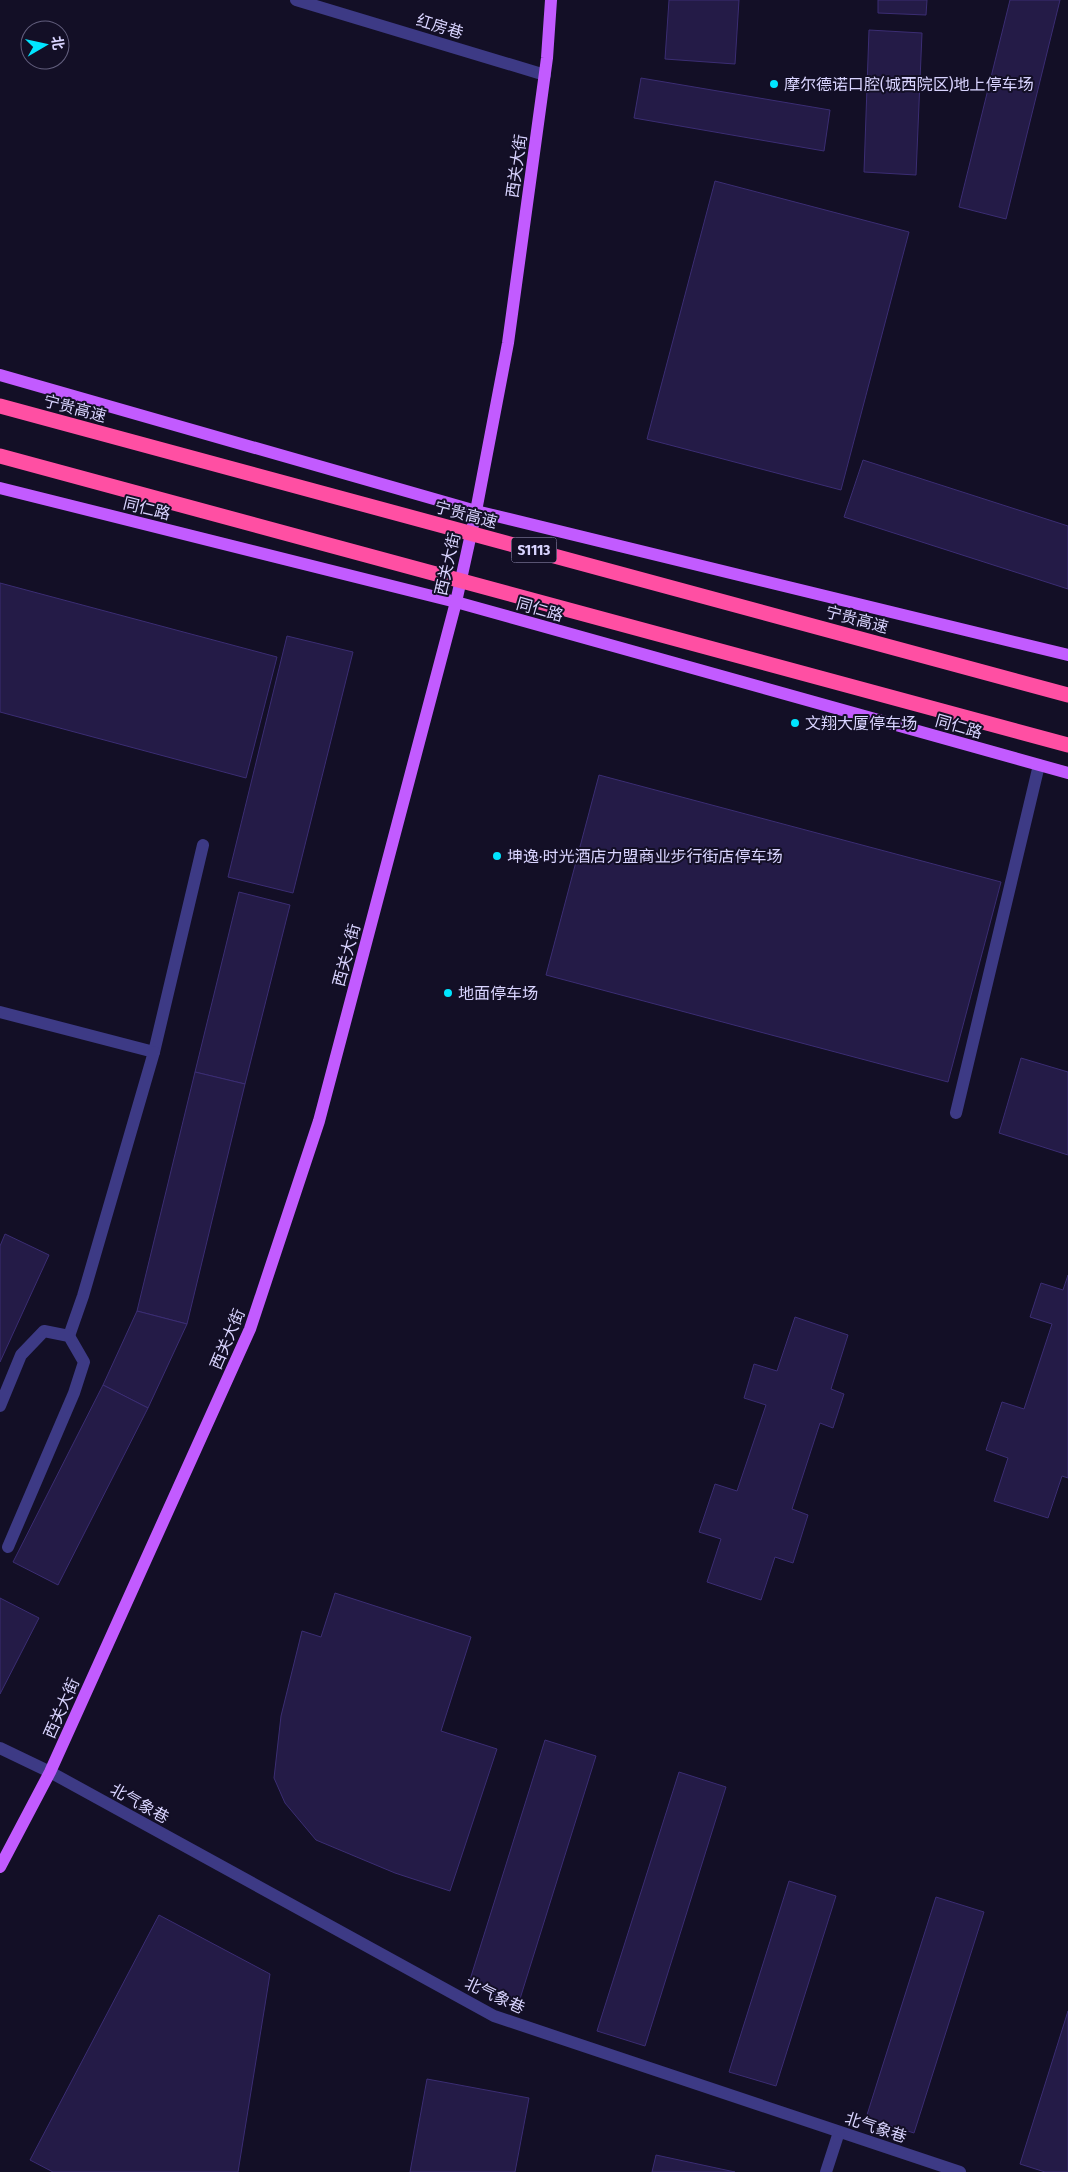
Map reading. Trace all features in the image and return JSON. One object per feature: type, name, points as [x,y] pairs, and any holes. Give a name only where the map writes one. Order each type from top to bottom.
[{"type":"highway","name":"宁贵高速","points":[[0,406],[1068,695]]},
{"type":"highway","points":[[0,456],[1068,745]]},
{"type":"main road","name":"西关大街","points":[[0,1867],[50,1772],[250,1330],[319,1121],[456,602],[476,511],[508,343],[545,75],[551,0]]},
{"type":"main road","points":[[0,375],[476,511],[1068,655]]},
{"type":"main road","name":"同仁路","points":[[0,488],[456,602],[1068,774]]},
{"type":"street","name":"红房巷","points":[[296,0],[545,75]]},
{"type":"street","points":[[956,1113],[1039,765]]},
{"type":"street","points":[[69,1336],[83,1296],[154,1052],[204,845]]},
{"type":"street","points":[[0,1012],[154,1052]]},
{"type":"street","points":[[0,1406],[21,1355],[44,1331],[69,1336],[84,1362],[74,1393],[8,1547]]},
{"type":"street","name":"北气象巷","points":[[0,1748],[50,1772],[494,2016],[960,2172]]},
{"type":"street","points":[[826,2172],[839,2132]]},
{"type":"building","points":[[669,0],[739,0],[735,64],[665,59]]},
{"type":"building","points":[[878,0],[927,0],[926,15],[878,13]]},
{"type":"building","points":[[1010,0],[1060,0],[1006,219],[959,207]]},
{"type":"building","points":[[869,30],[922,33],[916,175],[864,172]]},
{"type":"building","points":[[641,78],[830,110],[824,151],[634,118]]},
{"type":"building","points":[[715,181],[909,232],[841,490],[647,439]]},
{"type":"building","points":[[863,460],[1068,526],[1068,589],[844,517]]},
{"type":"building","points":[[0,583],[277,657],[246,778],[0,712]]},
{"type":"building","points":[[287,636],[353,652],[293,893],[228,877]]},
{"type":"building","points":[[599,775],[1001,882],[948,1082],[546,975]]},
{"type":"building","points":[[239,892],[290,905],[245,1084],[195,1072]]},
{"type":"building","points":[[1021,1058],[1068,1072],[1068,1155],[999,1133]]},
{"type":"building","points":[[195,1072],[245,1084],[187,1324],[137,1311]]},
{"type":"building","points":[[5,1234],[49,1255],[0,1362],[0,1246]]},
{"type":"building","points":[[1068,1275],[1068,1478],[1062,1476],[1048,1518],[994,1501],[1008,1458],[986,1450],[1002,1402],[1024,1409],[1052,1324],[1030,1317],[1041,1283],[1063,1290]]},
{"type":"building","points":[[137,1311],[187,1324],[148,1408],[103,1385]]},
{"type":"building","points":[[795,1317],[848,1335],[831,1389],[844,1394],[833,1428],[820,1423],[792,1509],[808,1515],[793,1563],[775,1557],[761,1600],[707,1582],[721,1539],[699,1532],[715,1484],[737,1491],[766,1405],[744,1398],[754,1364],[777,1371]]},
{"type":"building","points":[[103,1385],[148,1408],[58,1585],[13,1562]]},
{"type":"building","points":[[335,1593],[471,1637],[441,1731],[497,1749],[450,1891],[395,1873],[316,1840],[285,1803],[274,1778],[281,1716],[302,1631],[321,1637]]},
{"type":"building","points":[[0,1598],[39,1618],[0,1694]]},
{"type":"building","points":[[545,1740],[596,1756],[519,2002],[468,1986]]},
{"type":"building","points":[[679,1772],[726,1787],[645,2046],[597,2031]]},
{"type":"building","points":[[789,1881],[836,1896],[776,2086],[729,2072]]},
{"type":"building","points":[[936,1897],[984,1912],[914,2133],[866,2118]]},
{"type":"building","points":[[159,1915],[270,1974],[238,2172],[53,2172],[30,2160]]},
{"type":"building","points":[[1068,2011],[1068,2172],[1045,2172],[1020,2164]]},
{"type":"building","points":[[427,2079],[529,2098],[515,2172],[410,2172]]},
{"type":"building","points":[[656,2155],[735,2172],[652,2172]]},
{"type":"place","name":"摩尔德诺口腔(城西院区)地上停车场","points":[[774,84]]},
{"type":"place","name":"文翔大厦停车场","points":[[795,723]]},
{"type":"place","name":"坤逸·时光酒店力盟商业步行街店停车场","points":[[497,856]]},
{"type":"place","name":"地面停车场","points":[[448,993]]}]
